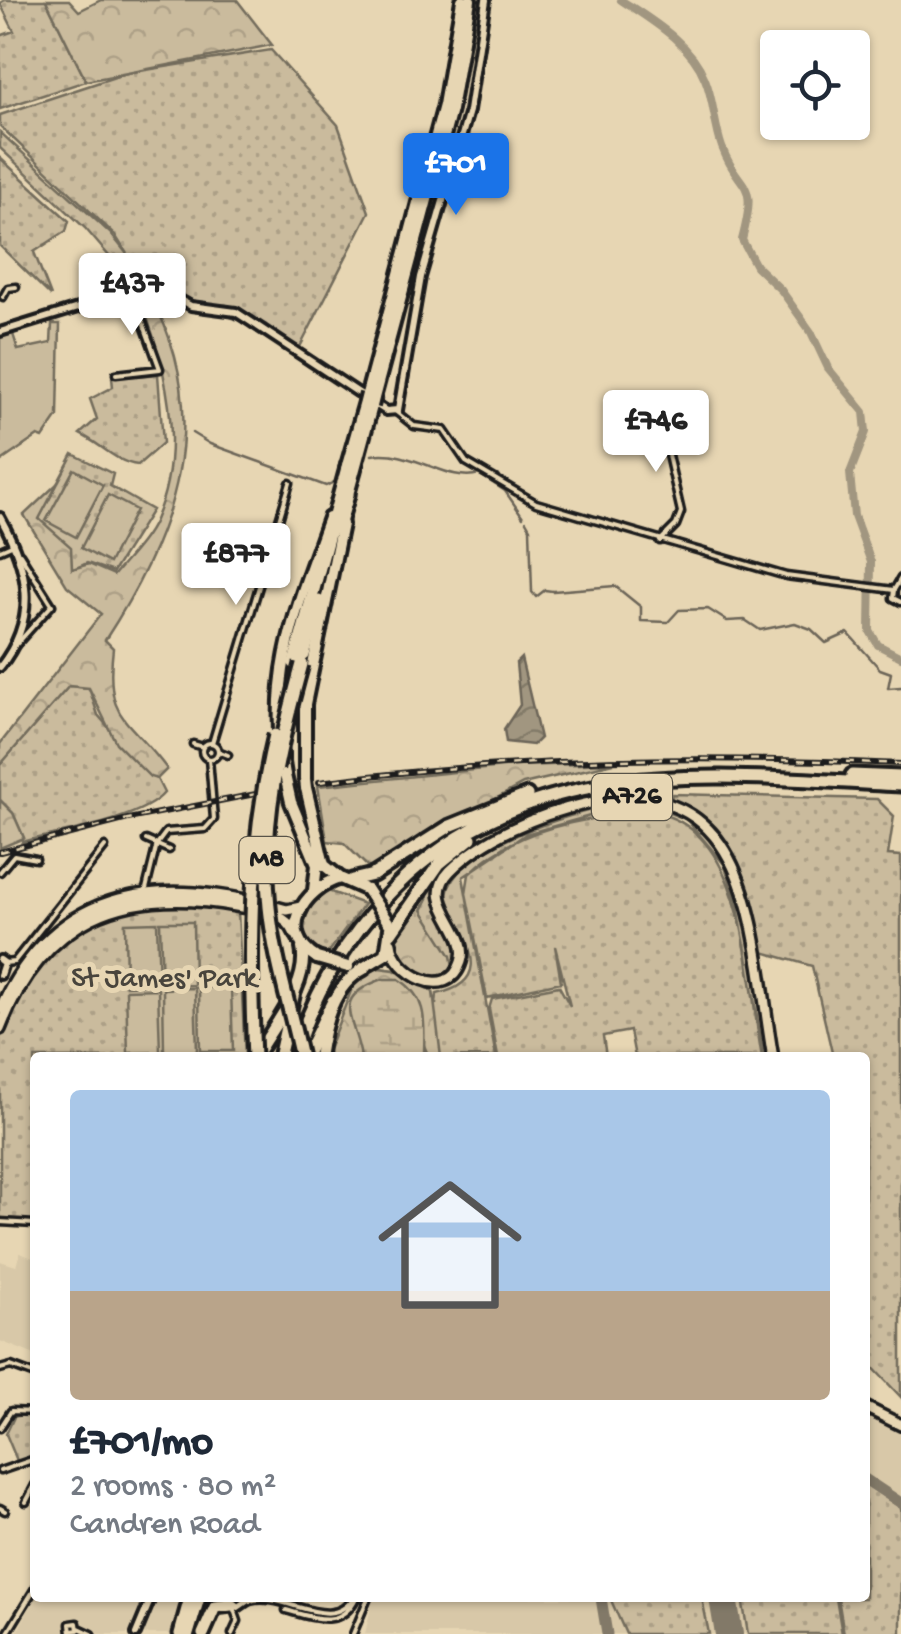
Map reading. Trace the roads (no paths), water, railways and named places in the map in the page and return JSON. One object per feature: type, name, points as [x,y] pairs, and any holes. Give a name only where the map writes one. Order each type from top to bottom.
[{"type":"highway","points":[[390,933],[367,890],[323,860],[305,783],[305,704],[369,400],[444,105],[462,0]]},
{"type":"highway","points":[[280,1052],[304,960],[296,934],[301,908],[314,890],[317,865],[291,802],[285,775],[278,710],[284,645],[369,400],[451,110],[470,0]]},
{"type":"highway","name":"M8","points":[[254,1052],[249,914],[254,842],[348,464]]},
{"type":"highway","name":"M8","points":[[296,1052],[272,932],[266,853],[276,766],[298,663],[348,496]]},
{"type":"highway","points":[[314,890],[372,875],[450,826],[589,778],[652,770],[901,777]]},
{"type":"highway","points":[[299,1052],[318,980],[370,903],[436,843],[525,800],[583,786],[654,778],[901,785]]},
{"type":"highway","points":[[301,1052],[346,982],[380,962],[390,933],[447,856],[525,800]]},
{"type":"highway","points":[[302,947],[317,958],[364,968]]},
{"type":"highway","points":[[258,1052],[294,992]]},
{"type":"highway","points":[[320,1052],[333,1001]]},
{"type":"highway","points":[[179,1634],[191,1602]]},
{"type":"highway","points":[[188,1634],[192,1602]]},
{"type":"highway","points":[[203,1634],[214,1607],[230,1603]]},
{"type":"main road","name":"A726","points":[[380,962],[401,966],[431,982],[445,980],[458,970],[462,950],[442,906],[440,890],[450,871],[490,842],[538,818],[580,805],[632,797],[664,801],[705,824],[737,868],[772,1052]]},
{"type":"main road","points":[[0,1009],[38,948],[70,920],[104,903],[199,892],[286,910],[301,908]]},
{"type":"main road","points":[[0,1029],[19,988],[51,946],[94,916],[146,896],[269,912],[289,922],[296,934]]},
{"type":"main road","points":[[390,933],[401,966]]},
{"type":"main road","points":[[870,1410],[901,1426]]},
{"type":"street","points":[[394,412],[401,406],[421,277],[468,111],[486,0]]},
{"type":"street","points":[[0,281],[8,288],[16,287]]},
{"type":"street","points":[[4,297],[8,288]]},
{"type":"street","points":[[0,332],[132,292],[159,288],[191,306],[236,312],[386,411],[414,426],[444,430],[466,462],[527,499],[786,576],[894,590]]},
{"type":"street","points":[[116,374],[160,369],[132,292]]},
{"type":"street","points":[[658,411],[681,512],[676,525],[660,541]]},
{"type":"street","points":[[193,744],[203,747],[212,743],[290,484]]},
{"type":"street","points":[[0,517],[52,604],[0,667]]},
{"type":"street","points":[[0,550],[14,544]]},
{"type":"street","points":[[16,645],[27,596],[20,554]]},
{"type":"street","points":[[901,578],[894,590],[894,598],[901,602]]},
{"type":"street","points":[[212,743],[228,756]]},
{"type":"street","points":[[203,747],[203,754],[210,758]]},
{"type":"street","points":[[210,758],[218,751]]},
{"type":"street","points":[[146,896],[157,844],[171,829],[205,828],[214,820],[210,758]]},
{"type":"street","points":[[146,840],[170,850]]},
{"type":"street","points":[[0,975],[2,961],[14,962],[105,847]]},
{"type":"street","points":[[0,872],[14,855],[36,859]]},
{"type":"street","points":[[0,1222],[30,1224]]},
{"type":"street","points":[[0,1369],[12,1366],[30,1373]]},
{"type":"street","points":[[0,1428],[7,1423],[11,1411],[30,1412]]},
{"type":"street","points":[[0,1471],[30,1461]]},
{"type":"street","points":[[26,1502],[30,1494]]},
{"type":"street","points":[[7,1634],[30,1596]]},
{"type":"street","points":[[134,1634],[146,1602]]},
{"type":"street","points":[[280,1602],[325,1617],[341,1612],[351,1602]]},
{"type":"street","points":[[286,1610],[330,1620],[345,1614],[352,1602]]},
{"type":"street","points":[[353,1634],[366,1602]]},
{"type":"street","points":[[230,1603],[238,1621],[232,1634]]},
{"type":"street","points":[[71,1633],[72,1622],[92,1634]]},
{"type":"water","points":[[521,658],[540,738],[533,745],[506,742],[504,729],[520,705],[516,663]]},
{"type":"waterway","points":[[621,0],[669,34],[699,66],[722,147],[748,195],[742,240],[756,266],[781,290],[811,332],[828,368],[864,412],[866,432],[850,473],[854,516],[871,562],[870,631],[878,645],[901,657]]},
{"type":"waterway","points":[[192,433],[210,444],[326,486],[334,482]]},
{"type":"waterway","points":[[372,455],[401,456],[455,474],[479,474],[505,491],[523,517]]},
{"type":"waterway","points":[[526,521],[530,528],[532,592],[536,597],[545,590],[552,591]]},
{"type":"waterway","points":[[553,591],[615,586],[641,607],[641,621],[668,622],[679,610],[708,609],[727,621],[745,620],[760,630],[795,623],[811,629],[826,643],[848,633],[880,669],[891,673],[888,688],[901,687]]},
{"type":"railway","points":[[319,782],[465,767],[610,760],[901,764]]},
{"type":"railway","points":[[0,852],[128,819],[281,789]]},
{"type":"park label","name":"St James' Park","points":[[164,980]]}]
